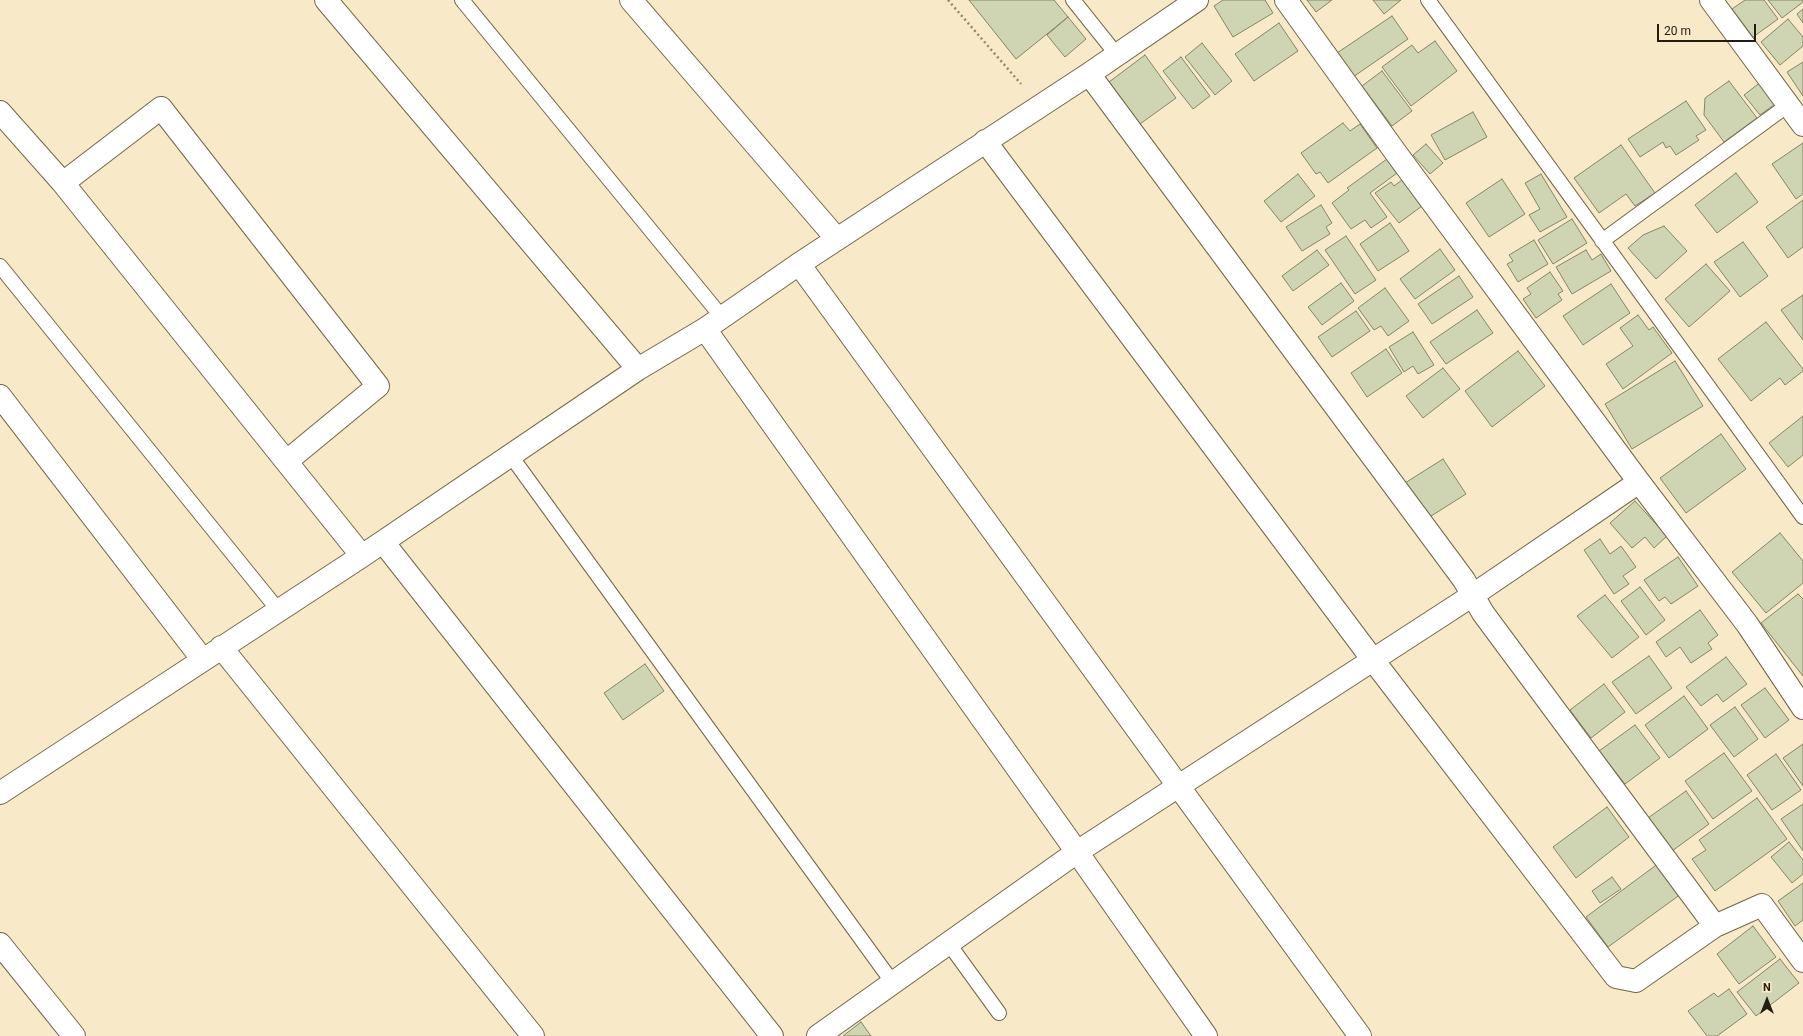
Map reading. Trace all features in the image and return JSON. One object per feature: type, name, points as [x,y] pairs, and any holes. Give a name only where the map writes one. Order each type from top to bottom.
[{"type":"street","points":[[326,0],[638,369]]},
{"type":"street","points":[[631,0],[837,239]]},
{"type":"street","points":[[0,793],[362,556],[638,369],[713,323],[984,141],[1118,55],[1197,0]]},
{"type":"street","points":[[1286,0],[1396,153],[1639,482],[1747,624],[1803,708]]},
{"type":"street","points":[[1711,0],[1803,125]]},
{"type":"street","points":[[1089,74],[1473,594],[1483,613],[1715,926]]},
{"type":"street","points":[[63,183],[161,108],[378,386],[287,461]]},
{"type":"street","points":[[0,112],[63,183],[362,556]]},
{"type":"street","points":[[984,141],[1373,660],[1616,977],[1636,981],[1715,926],[1762,905],[1803,961]]},
{"type":"street","points":[[799,264],[1180,786],[1360,1036]]},
{"type":"street","points":[[713,323],[1077,852],[1206,1036]]},
{"type":"street","points":[[0,396],[203,660]]},
{"type":"street","points":[[818,1036],[1077,852],[1373,660],[1639,482]]},
{"type":"street","points":[[383,542],[772,1036]]},
{"type":"street","points":[[221,647],[533,1036]]},
{"type":"street","points":[[0,944],[74,1036]]},
{"type":"lane","points":[[462,0],[713,323]]},
{"type":"lane","points":[[1073,0],[1118,55]]},
{"type":"lane","points":[[1428,0],[1803,517]]},
{"type":"lane","points":[[1602,241],[1788,105]]},
{"type":"lane","points":[[0,266],[279,610]]},
{"type":"lane","points":[[511,456],[893,983]]},
{"type":"lane","points":[[949,944],[999,1013]]},
{"type":"path","points":[[948,0],[1040,106]]},
{"type":"building","points":[[969,0],[1054,0],[1068,17],[1016,59]]},
{"type":"building","points":[[1223,0],[1265,0],[1273,13],[1233,37],[1214,6]]},
{"type":"building","points":[[1307,0],[1332,0],[1316,12]]},
{"type":"building","points":[[1373,0],[1401,0],[1384,14]]},
{"type":"building","points":[[1745,0],[1764,0],[1778,19],[1753,37],[1732,9]]},
{"type":"building","points":[[1768,0],[1803,0],[1803,2],[1782,18]]},
{"type":"building","points":[[1803,9],[1803,23],[1797,14]]},
{"type":"building","points":[[1392,16],[1408,39],[1353,77],[1337,53]]},
{"type":"building","points":[[1068,17],[1086,39],[1065,57],[1047,35]]},
{"type":"building","points":[[1788,19],[1803,37],[1803,46],[1780,65],[1761,42]]},
{"type":"building","points":[[1279,23],[1298,51],[1254,81],[1235,54]]},
{"type":"building","points":[[1435,41],[1457,71],[1411,106],[1382,67],[1412,45],[1418,53]]},
{"type":"building","points":[[1202,43],[1232,81],[1215,95],[1185,57]]},
{"type":"building","points":[[1145,55],[1176,98],[1140,124],[1109,82]]},
{"type":"building","points":[[1181,57],[1210,96],[1193,109],[1163,71]]},
{"type":"building","points":[[1803,62],[1803,96],[1787,72]]},
{"type":"building","points":[[1382,71],[1412,111],[1392,126],[1362,86]]},
{"type":"building","points":[[1729,81],[1757,118],[1724,142],[1704,115],[1705,98]]},
{"type":"building","points":[[1762,81],[1778,102],[1760,115],[1744,95]]},
{"type":"building","points":[[1686,101],[1706,130],[1696,136],[1699,140],[1676,155],[1670,146],[1666,148],[1663,142],[1640,157],[1628,139]]},
{"type":"building","points":[[1473,112],[1487,137],[1445,160],[1431,135]]},
{"type":"building","points":[[1343,123],[1350,131],[1360,124],[1377,148],[1328,183],[1320,172],[1316,174],[1301,153]]},
{"type":"building","points":[[1803,143],[1803,194],[1796,199],[1772,164]]},
{"type":"building","points":[[1426,144],[1443,163],[1430,174],[1413,155]]},
{"type":"building","points":[[1621,145],[1655,193],[1635,206],[1626,194],[1599,213],[1574,178]]},
{"type":"building","points":[[1387,159],[1397,173],[1370,193],[1387,217],[1371,228],[1365,220],[1351,229],[1332,203],[1349,190],[1347,188]]},
{"type":"building","points":[[1736,173],[1758,202],[1717,233],[1695,205]]},
{"type":"building","points":[[1298,174],[1315,196],[1281,222],[1264,201]]},
{"type":"building","points":[[1541,174],[1567,217],[1540,232],[1529,215],[1540,209],[1525,183]]},
{"type":"building","points":[[1502,179],[1525,214],[1489,237],[1466,203]]},
{"type":"building","points":[[1402,180],[1422,206],[1399,223],[1375,193],[1391,182],[1394,186]]},
{"type":"building","points":[[1803,200],[1803,247],[1788,258],[1766,227]]},
{"type":"building","points":[[1321,205],[1332,223],[1326,227],[1330,234],[1302,251],[1286,227]]},
{"type":"building","points":[[1572,219],[1587,243],[1553,264],[1538,240]]},
{"type":"building","points":[[1390,223],[1409,251],[1378,271],[1360,244]]},
{"type":"building","points":[[1664,226],[1687,251],[1656,279],[1628,248],[1643,235]]},
{"type":"building","points":[[1346,236],[1376,280],[1355,294],[1325,250]]},
{"type":"building","points":[[1534,240],[1548,264],[1518,282],[1507,264],[1513,261],[1509,255]]},
{"type":"building","points":[[1743,242],[1768,276],[1740,297],[1714,262]]},
{"type":"building","points":[[1440,249],[1455,270],[1415,299],[1400,279]]},
{"type":"building","points":[[1317,250],[1329,265],[1293,291],[1282,276]]},
{"type":"building","points":[[1586,250],[1592,260],[1601,254],[1611,271],[1572,294],[1556,267]]},
{"type":"building","points":[[1706,264],[1730,291],[1689,327],[1665,299]]},
{"type":"building","points":[[1550,272],[1563,291],[1558,294],[1562,300],[1536,318],[1523,299],[1531,294],[1527,288]]},
{"type":"building","points":[[1459,276],[1473,297],[1432,324],[1418,304]]},
{"type":"building","points":[[1341,283],[1354,301],[1322,325],[1308,307]]},
{"type":"building","points":[[1611,284],[1630,313],[1583,345],[1563,316]]},
{"type":"building","points":[[1385,288],[1409,321],[1388,336],[1381,326],[1374,330],[1358,308]]},
{"type":"building","points":[[1803,295],[1803,340],[1781,310]]},
{"type":"building","points":[[1477,310],[1493,333],[1446,364],[1430,342]]},
{"type":"building","points":[[1356,311],[1370,331],[1332,357],[1318,337]]},
{"type":"building","points":[[1638,315],[1649,330],[1653,327],[1672,353],[1623,389],[1606,364],[1633,346],[1620,328]]},
{"type":"building","points":[[1766,322],[1803,369],[1803,371],[1785,385],[1780,378],[1751,401],[1718,359]]},
{"type":"building","points":[[1413,332],[1434,365],[1418,374],[1413,366],[1404,372],[1389,347]]},
{"type":"building","points":[[1386,349],[1402,373],[1367,397],[1351,373]]},
{"type":"building","points":[[1518,351],[1545,386],[1492,427],[1465,391]]},
{"type":"building","points":[[1675,361],[1703,406],[1632,449],[1605,404]]},
{"type":"building","points":[[1443,368],[1460,389],[1423,418],[1406,396]]},
{"type":"building","points":[[1803,416],[1803,455],[1788,467],[1769,443]]},
{"type":"building","points":[[1721,434],[1746,469],[1686,513],[1660,478]]},
{"type":"building","points":[[1443,459],[1466,494],[1428,518],[1405,483]]},
{"type":"building","points":[[1635,501],[1667,536],[1654,548],[1645,537],[1632,548],[1610,523]]},
{"type":"building","points":[[1780,533],[1803,561],[1803,583],[1766,613],[1732,572]]},
{"type":"building","points":[[1600,539],[1610,554],[1621,546],[1636,567],[1623,576],[1629,584],[1614,594],[1584,550]]},
{"type":"building","points":[[1678,557],[1698,586],[1671,604],[1665,597],[1659,601],[1644,580]]},
{"type":"building","points":[[1640,587],[1665,620],[1646,635],[1621,601]]},
{"type":"building","points":[[1798,594],[1803,599],[1803,676],[1761,623]]},
{"type":"building","points":[[1605,595],[1639,637],[1612,658],[1577,616]]},
{"type":"building","points":[[1700,610],[1718,635],[1708,643],[1712,649],[1691,663],[1680,647],[1666,657],[1656,642]]},
{"type":"building","points":[[1649,656],[1672,688],[1636,714],[1612,682]]},
{"type":"building","points":[[1726,657],[1747,684],[1723,702],[1717,694],[1701,706],[1686,687]]},
{"type":"building","points":[[645,664],[664,691],[623,720],[604,693]]},
{"type":"building","points":[[1604,684],[1625,712],[1591,738],[1570,710]]},
{"type":"building","points":[[1765,688],[1789,720],[1765,738],[1741,705]]},
{"type":"building","points":[[1684,696],[1708,729],[1669,758],[1645,725]]},
{"type":"building","points":[[1735,707],[1758,739],[1734,757],[1710,725]]},
{"type":"building","points":[[1635,725],[1660,758],[1625,784],[1599,751]]},
{"type":"building","points":[[1803,744],[1803,786],[1783,758]]},
{"type":"building","points":[[1724,753],[1752,791],[1713,819],[1685,781]]},
{"type":"building","points":[[1776,754],[1801,790],[1772,810],[1747,775]]},
{"type":"building","points":[[1686,791],[1709,824],[1672,851],[1648,818]]},
{"type":"building","points":[[1757,798],[1787,839],[1715,891],[1692,859],[1706,850],[1699,840]]},
{"type":"building","points":[[1803,804],[1803,851],[1781,819]]},
{"type":"building","points":[[1607,807],[1629,837],[1576,878],[1553,847]]},
{"type":"building","points":[[1789,842],[1803,860],[1803,874],[1792,883],[1771,857]]},
{"type":"building","points":[[1659,863],[1681,894],[1608,947],[1586,917]]},
{"type":"building","points":[[1612,877],[1621,889],[1600,903],[1592,891]]},
{"type":"building","points":[[1803,883],[1803,920],[1795,926],[1778,901]]},
{"type":"building","points":[[1753,926],[1776,957],[1739,984],[1717,954]]},
{"type":"building","points":[[1780,959],[1799,983],[1756,1016],[1737,992]]},
{"type":"building","points":[[1729,989],[1747,1014],[1717,1036],[1707,1036],[1688,1011],[1714,993],[1718,997]]},
{"type":"building","points":[[861,1022],[871,1036],[843,1036]]}]
